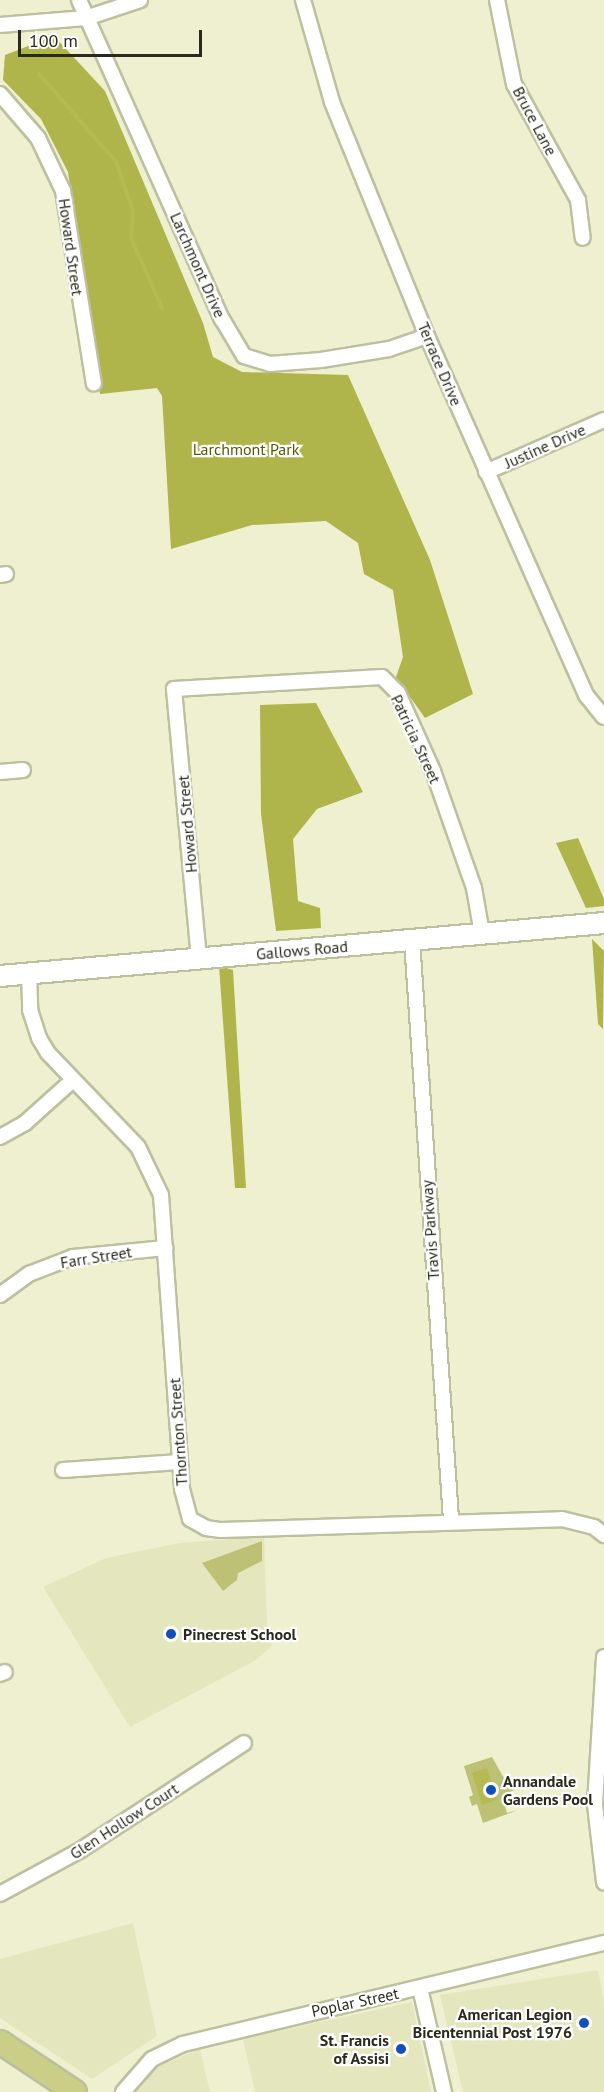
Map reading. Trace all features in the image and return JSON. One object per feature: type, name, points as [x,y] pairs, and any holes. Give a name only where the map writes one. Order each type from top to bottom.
[{"type":"main road","name":"Gallows Road","points":[[0,976],[604,923]]},
{"type":"main road","points":[[0,2042],[75,2092]]},
{"type":"street","name":"Larchmont Drive","points":[[79,0],[222,319],[244,356],[270,364],[321,360],[389,349],[427,336]]},
{"type":"street","points":[[0,25],[86,18],[140,0]]},
{"type":"street","name":"Terrace Drive","points":[[303,0],[332,102],[427,336],[586,695],[604,717]]},
{"type":"street","name":"Bruce Lane","points":[[496,0],[514,82],[578,200],[583,238]]},
{"type":"street","name":"Howard Street","points":[[0,94],[34,132],[63,191],[94,384]]},
{"type":"street","name":"Justine Drive","points":[[486,472],[604,420]]},
{"type":"street","name":"Patricia Street","points":[[174,688],[382,677],[398,693],[434,771],[474,888],[482,934]]},
{"type":"street","name":"Howard Street","points":[[174,688],[199,959]]},
{"type":"street","points":[[0,772],[23,770]]},
{"type":"street","name":"Travis Parkway","points":[[412,940],[452,1520]]},
{"type":"street","name":"Thornton Street","points":[[29,974],[30,1010],[39,1038],[73,1080],[148,1161],[161,1196],[180,1462],[185,1510],[190,1519],[206,1528],[562,1519],[603,1533]]},
{"type":"street","points":[[0,1137],[25,1123],[73,1080]]},
{"type":"street","name":"Farr Street","points":[[0,1295],[29,1274],[73,1257],[166,1248]]},
{"type":"street","points":[[63,1470],[180,1462]]},
{"type":"street","points":[[604,1657],[595,1805],[604,1882]]},
{"type":"street","name":"Glen Hollow Court","points":[[0,1894],[79,1851],[244,1743]]},
{"type":"street","name":"Poplar Street","points":[[123,2092],[152,2059],[183,2044],[604,1942]]},
{"type":"street","points":[[420,1988],[444,2092]]},
{"type":"shaded area","name":"Pinecrest School","points":[[264,1536],[267,1623],[272,1646],[256,1660],[130,1727],[43,1587],[106,1558],[180,1543]]},
{"type":"shaded area","points":[[487,1768],[497,1800],[482,1805],[472,1773]]},
{"type":"shaded area","points":[[133,1923],[157,2036],[92,2079],[0,2018],[0,1959]]},
{"type":"shaded area","points":[[598,1970],[604,2001],[604,2092],[463,2092],[440,1995]]},
{"type":"shaded area","points":[[412,2002],[431,2092],[255,2092],[243,2039]]},
{"type":"shaded area","points":[[200,2049],[210,2092],[127,2092],[149,2070]]},
{"type":"green space","name":"Larchmont Park","points":[[54,36],[105,91],[203,323],[213,357],[242,372],[348,375],[430,560],[473,694],[425,718],[396,677],[403,657],[393,590],[364,574],[358,543],[326,521],[252,525],[171,549],[162,396],[157,388],[100,394],[68,172],[41,119],[3,80],[5,55]]},
{"type":"green space","points":[[316,703],[363,792],[317,809],[293,839],[298,901],[320,908],[321,928],[276,931],[261,814],[260,705]]},
{"type":"green space","points":[[578,838],[604,899],[604,906],[586,908],[556,843]]},
{"type":"green space","points":[[592,939],[604,951],[603,1029],[598,1024]]},
{"type":"green space","points":[[219,966],[233,970],[246,1188],[235,1188]]},
{"type":"green space","points":[[262,1541],[262,1561],[238,1573],[237,1580],[223,1591],[202,1563]]},
{"type":"green space","name":"Annandale Gardens Pool","points":[[492,1757],[509,1787],[514,1784],[516,1789],[502,1796],[507,1813],[518,1810],[483,1823],[477,1804],[472,1806],[469,1797],[473,1795],[464,1766]]},
{"type":"waterway","points":[[39,74],[116,162],[133,211],[131,238],[162,308]]},
{"type":"place","name":"Pinecrest School","points":[[171,1634]]},
{"type":"place","name":"Annandale Gardens Pool","points":[[491,1790]]},
{"type":"place","name":"American Legion Bicentennial Post 1976","points":[[584,2023]]},
{"type":"place","name":"St. Francis of Assisi","points":[[401,2049]]}]
